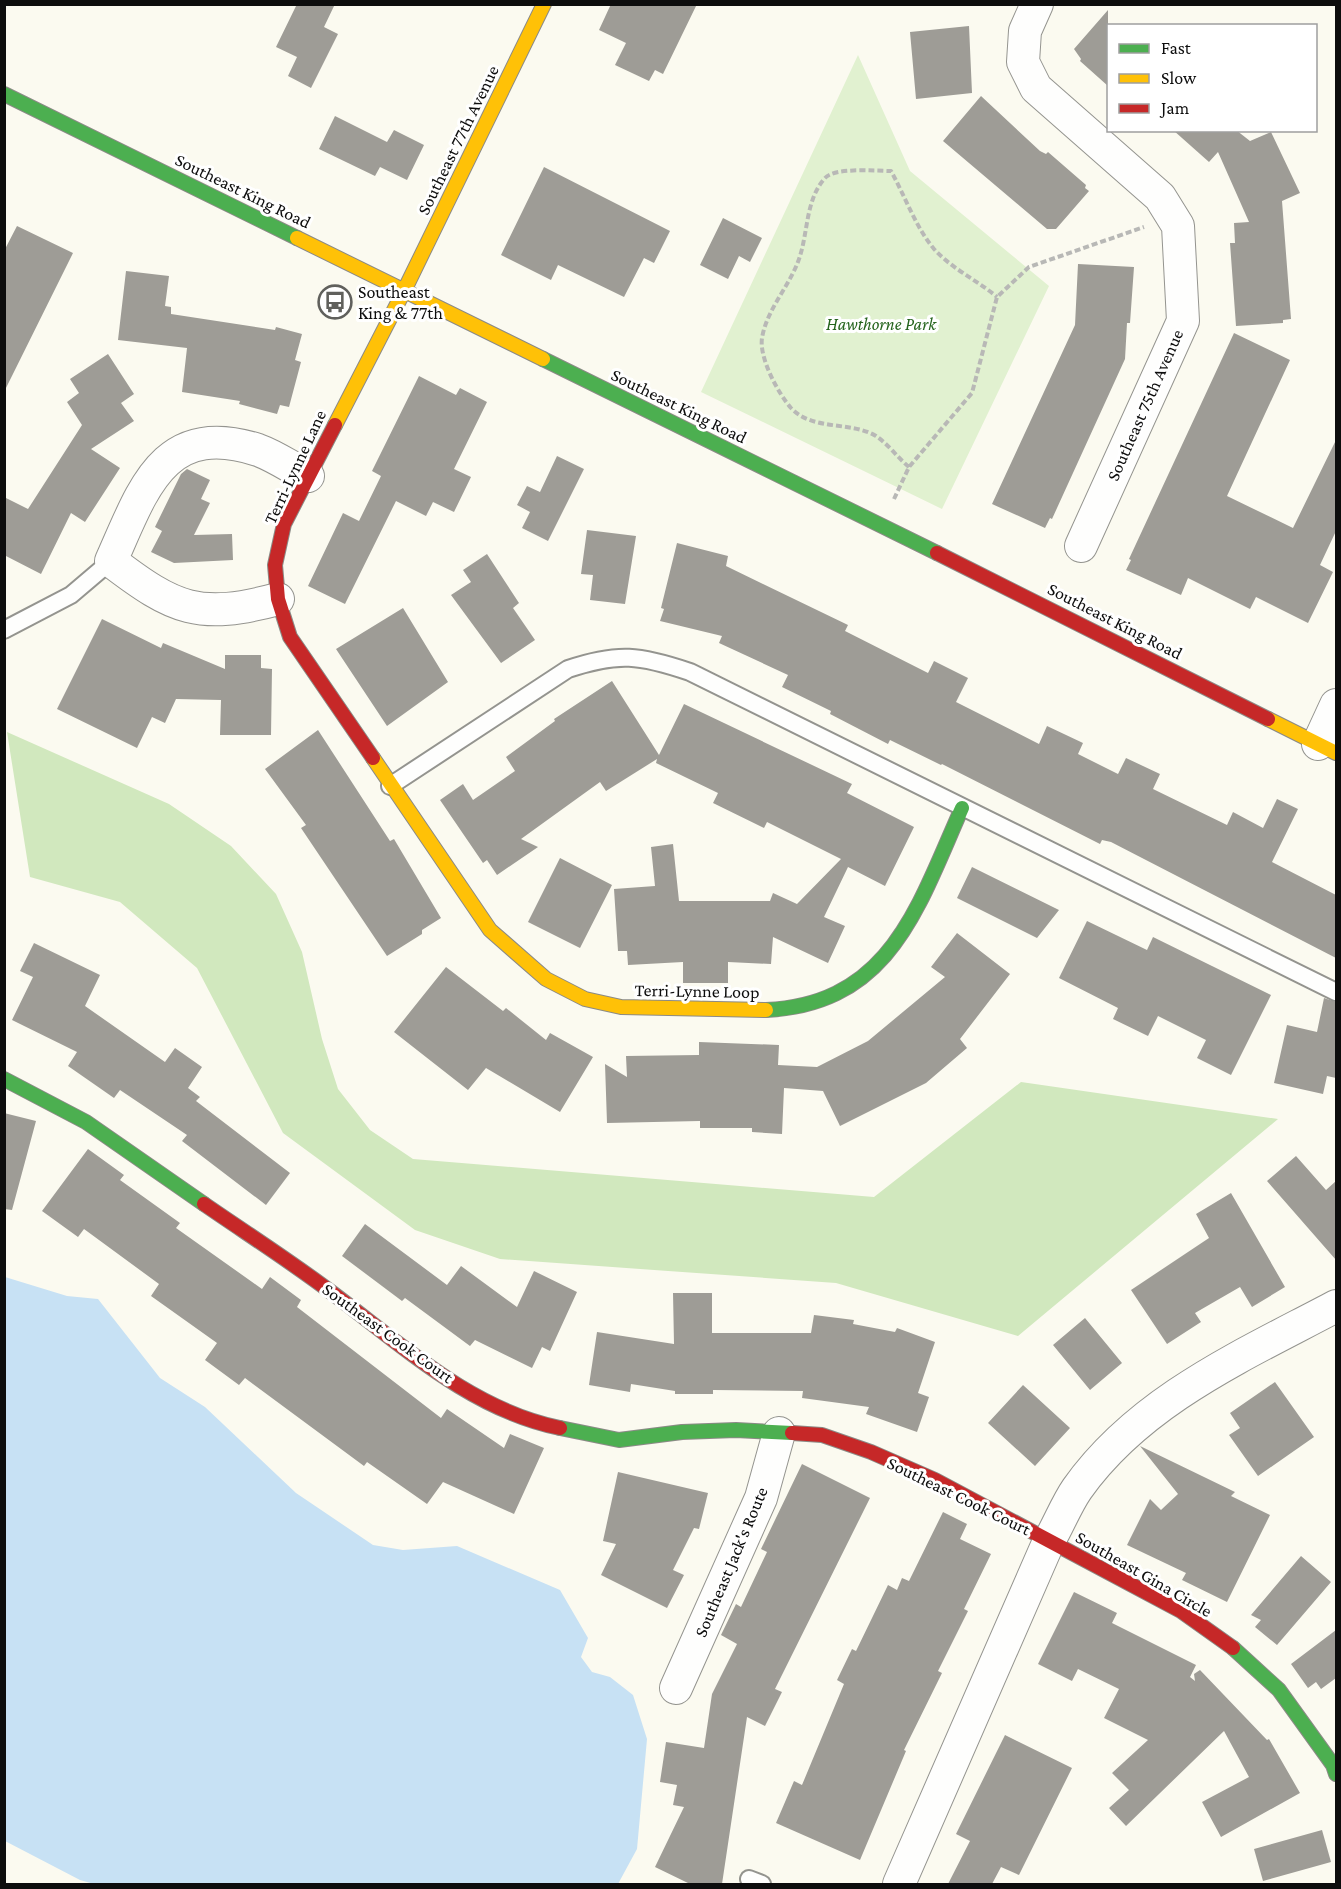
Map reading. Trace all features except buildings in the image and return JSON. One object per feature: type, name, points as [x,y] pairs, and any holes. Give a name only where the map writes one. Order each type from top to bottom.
[{"type":"street","name":"Southeast 77th Avenue","points":[[404,291],[544,4]]},
{"type":"street","name":"Southeast 75th Avenue","points":[[1037,4],[1025,31],[1023,62],[1036,88],[1160,197],[1178,226],[1183,321],[1081,546]]},
{"type":"street","name":"Southeast King Road","points":[[4,94],[881,525],[1328,748]]},
{"type":"street","name":"Terri-Lynne Lane","points":[[390,786],[290,637],[278,599],[275,565],[284,524],[404,291]]},
{"type":"street","points":[[278,599],[239,609],[195,610],[150,591],[111,561],[136,505],[158,467],[192,445],[230,443],[260,451],[308,476]]},
{"type":"street","points":[[1328,748],[1336,705]]},
{"type":"street","name":"Terri-Lynne Loop","points":[[390,786],[490,930],[529,968],[569,992],[631,1009],[779,1010],[819,1002],[849,987],[884,957],[909,920],[962,808]]},
{"type":"street","name":"Southeast Cook Court","points":[[4,1079],[86,1122],[331,1292],[405,1350],[481,1399],[541,1424],[619,1440],[682,1431],[822,1436],[871,1452],[935,1480],[1049,1541]]},
{"type":"street","name":"Southeast Cook Court","points":[[899,1884],[1049,1541],[1077,1489],[1119,1440],[1192,1383],[1336,1306]]},
{"type":"street","name":"Southeast Jack's Route","points":[[676,1688],[761,1498],[779,1433]]},
{"type":"street","name":"Southeast Gina Circle","points":[[1049,1541],[1181,1611],[1234,1648],[1279,1690],[1333,1765],[1336,1774]]},
{"type":"lane","points":[[4,630],[71,595],[111,561]]},
{"type":"lane","points":[[390,786],[568,669],[599,658],[635,656],[690,672],[1336,992]]},
{"type":"path","points":[[909,467],[876,436],[807,418],[793,409],[774,384],[765,357],[761,339],[772,308],[788,287],[801,255],[813,201],[825,177],[838,171],[891,171],[923,234],[935,250],[953,267],[997,297]]},
{"type":"path","points":[[881,525],[909,467],[972,393],[997,297],[1029,267],[1153,223],[1172,213]]},
{"type":"green space","name":"Hawthorne Park","points":[[858,55],[910,171],[1049,286],[942,509],[701,392]]},
{"type":"green space","points":[[7,732],[169,804],[231,846],[276,894],[302,952],[322,1039],[338,1089],[370,1130],[413,1159],[874,1197],[1021,1082],[1278,1119],[1018,1336],[836,1283],[500,1259],[415,1230],[283,1133],[197,968],[120,902],[30,877]]},
{"type":"water","points":[[5,1277],[67,1296],[98,1299],[160,1378],[205,1407],[296,1493],[373,1545],[403,1550],[457,1546],[560,1590],[588,1638],[581,1657],[592,1672],[610,1677],[633,1695],[647,1739],[637,1849],[618,1884],[94,1884],[80,1880],[5,1841]]},
{"type":"traffic: fast","points":[[4,94],[297,238]]},
{"type":"traffic: fast","points":[[543,359],[937,553]]},
{"type":"traffic: fast","points":[[766,1010],[809,1004],[843,990],[871,969],[894,944],[914,913],[962,808]]},
{"type":"traffic: fast","points":[[4,1079],[86,1122],[204,1204]]},
{"type":"traffic: fast","points":[[560,1428],[619,1440],[682,1432],[736,1430],[792,1433]]},
{"type":"traffic: fast","points":[[1233,1648],[1279,1690],[1333,1765],[1336,1774]]},
{"type":"traffic: slow","points":[[335,425],[404,291],[544,4]]},
{"type":"traffic: slow","points":[[297,238],[543,359]]},
{"type":"traffic: slow","points":[[1268,719],[1336,753]]},
{"type":"traffic: slow","points":[[373,758],[490,930],[546,979],[585,999],[621,1007],[766,1010]]},
{"type":"traffic: jam","points":[[335,425],[284,524],[275,565],[278,599],[290,637],[373,758]]},
{"type":"traffic: jam","points":[[937,553],[1268,719]]},
{"type":"traffic: jam","points":[[204,1204],[300,1269],[411,1354],[467,1391],[497,1407],[560,1428]]},
{"type":"traffic: jam","points":[[792,1433],[822,1435],[871,1452],[935,1480],[1181,1611],[1233,1648]]},
{"type":"place","name":"Southeast King & 77th","points":[[335,302]]}]
